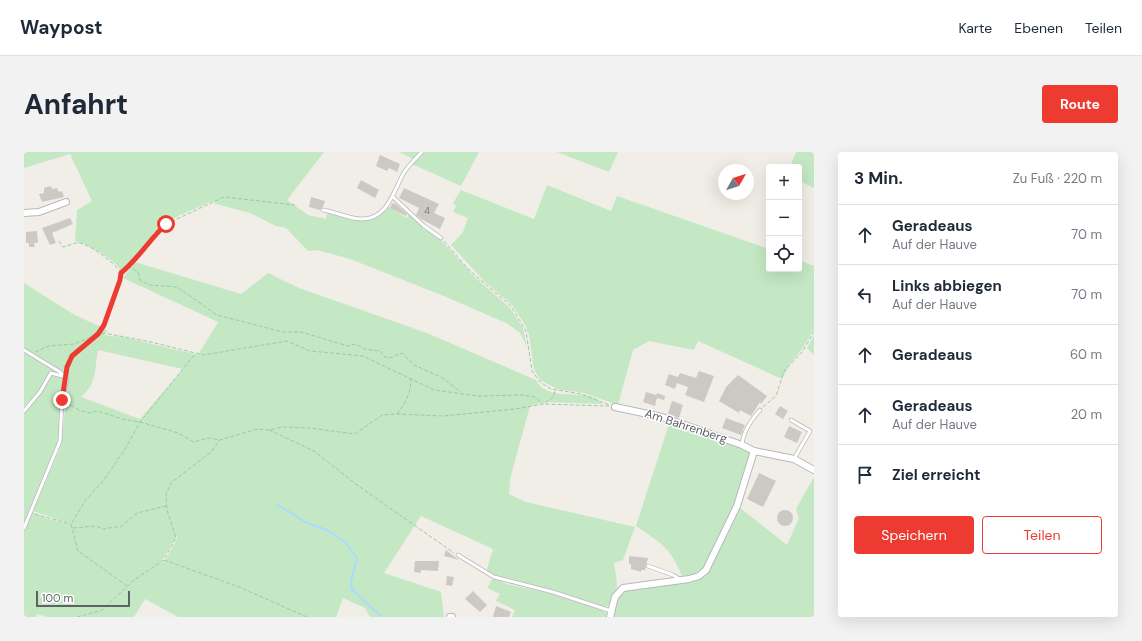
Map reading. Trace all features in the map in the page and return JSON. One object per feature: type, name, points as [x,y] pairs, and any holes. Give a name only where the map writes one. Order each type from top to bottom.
[{"type":"street","points":[[24,213],[39,212],[66,202]]},
{"type":"street","name":"Am Bahrenberg","points":[[616,406],[662,416],[742,445],[754,451],[794,459],[814,470]]},
{"type":"street","points":[[611,614],[615,597],[623,588],[682,580],[697,576],[708,567],[739,502],[754,451]]},
{"type":"lane","points":[[323,210],[355,218],[369,218],[378,215],[393,198],[406,170],[422,152]]},
{"type":"lane","points":[[393,198],[424,226],[441,238]]},
{"type":"lane","points":[[24,350],[60,372],[62,376]]},
{"type":"lane","points":[[24,411],[40,392],[51,373],[67,379],[62,400],[60,441],[24,528]]},
{"type":"lane","points":[[742,445],[745,433],[753,418],[760,410]]},
{"type":"lane","points":[[791,420],[810,431],[794,459]]},
{"type":"lane","points":[[458,555],[494,577],[553,592],[611,614]]},
{"type":"lane","points":[[648,566],[682,580]]},
{"type":"path","points":[[67,379],[67,367],[72,356],[98,334],[104,325],[121,273],[153,236],[166,224],[224,197],[295,205]]},
{"type":"path","points":[[62,400],[79,410],[89,413],[98,411],[122,420],[140,422],[178,433],[194,442],[209,438],[220,440],[257,429],[269,430],[282,427],[310,428],[355,434],[382,416],[397,414],[443,416],[515,409],[543,404],[610,406],[598,399],[582,394],[555,390],[543,385],[534,374],[527,335],[511,306],[468,269],[441,238]]},
{"type":"path","points":[[58,241],[63,247],[79,243],[90,247],[117,268],[121,273]]},
{"type":"path","points":[[128,266],[138,272],[140,280],[150,284],[177,287],[217,315],[283,332],[301,332],[348,346],[355,344],[365,349],[380,351],[385,357],[390,358],[402,353],[414,365],[441,377],[461,393]]},
{"type":"path","points":[[760,410],[775,397],[780,388],[784,371],[802,352],[814,332]]},
{"type":"path","points":[[29,354],[49,346],[74,344],[98,334],[117,334],[203,355],[248,348],[270,342],[287,341],[310,351],[363,356],[434,390],[478,396],[524,395],[535,397],[543,404]]},
{"type":"path","points":[[71,524],[85,501],[103,481],[124,451],[140,422],[195,354]]},
{"type":"path","points":[[397,414],[406,402],[411,387],[411,378]]},
{"type":"path","points":[[543,404],[553,397],[555,390]]},
{"type":"path","points":[[269,430],[314,451],[362,489],[458,555]]},
{"type":"path","points":[[77,617],[102,610],[127,586],[164,560],[176,538],[167,506],[166,494],[172,482],[211,452],[220,440]]},
{"type":"path","points":[[73,528],[96,526],[103,529],[122,526],[138,513],[167,506]]},
{"type":"path","points":[[31,511],[48,519],[71,524]]},
{"type":"path","points":[[71,524],[78,551],[127,586]]},
{"type":"path","points":[[164,560],[239,587],[307,617]]},
{"type":"green space","points":[[24,152],[324,152],[287,200],[308,215],[326,219],[327,211],[364,221],[376,218],[389,207],[407,218],[409,214],[425,229],[441,240],[474,276],[510,308],[523,328],[527,347],[520,333],[508,324],[444,296],[350,259],[317,250],[308,251],[286,228],[276,226],[250,213],[216,204],[213,201],[178,216],[154,232],[123,275],[121,270],[103,254],[75,241],[77,210],[92,201],[70,154],[24,168]]},
{"type":"green space","points":[[399,152],[420,152],[413,159]]},
{"type":"green space","points":[[424,152],[479,152],[461,186],[412,164]]},
{"type":"green space","points":[[557,152],[618,152],[609,172]]},
{"type":"green space","points":[[796,152],[814,152],[814,188],[802,182],[802,164],[791,164]]},
{"type":"green space","points":[[547,185],[611,211],[617,196],[766,248],[766,272],[802,272],[802,261],[814,266],[814,330],[790,364],[782,379],[698,341],[694,350],[649,341],[633,350],[618,405],[584,393],[557,389],[540,380],[534,369],[529,335],[525,325],[512,305],[484,281],[451,245],[463,232],[468,218],[453,212],[456,206],[453,203],[461,190],[534,219]]},
{"type":"green space","points":[[135,262],[241,294],[268,273],[299,288],[427,333],[536,380],[547,391],[588,396],[597,399],[602,404],[544,402],[530,406],[510,479],[509,494],[526,502],[635,527],[623,560],[614,563],[617,587],[614,599],[606,607],[486,573],[493,549],[421,516],[384,573],[441,592],[444,617],[370,617],[365,608],[343,598],[336,617],[178,617],[145,599],[134,617],[47,617],[37,614],[36,617],[24,617],[24,530],[32,512],[48,519],[70,524],[33,511],[61,446],[67,392],[65,391],[57,446],[24,524],[24,412],[34,399],[31,399],[24,407],[24,283],[73,314],[107,330],[104,335],[123,337],[198,355],[218,322],[123,278]],"holes":[[[98,350],[183,369],[140,419],[81,397],[93,381]],[[177,536],[177,539],[165,561],[160,564]]]},
{"type":"green space","points":[[814,335],[814,355],[807,348]]},
{"type":"green space","points":[[670,421],[749,451],[751,454],[736,507],[706,566],[694,574],[682,576],[678,566],[664,546],[636,526]]},
{"type":"green space","points":[[814,477],[814,617],[612,617],[616,598],[623,590],[702,576],[739,507],[787,545],[799,518],[796,509]]},
{"type":"green space","points":[[493,578],[507,584],[553,594],[599,609],[605,612],[608,617],[512,617],[515,610],[496,601],[500,594],[487,588]]},
{"type":"building","points":[[380,155],[400,164],[397,172],[389,168],[387,171],[376,166]]},
{"type":"building","points":[[361,180],[379,190],[375,198],[357,188]]},
{"type":"building","points":[[51,186],[52,189],[57,188],[59,192],[62,191],[64,197],[42,202],[39,194],[44,193],[44,188]]},
{"type":"building","points":[[404,188],[439,204],[434,213],[445,218],[440,229],[416,215],[419,208],[399,198]]},
{"type":"building","points":[[311,197],[325,201],[320,210],[309,207]]},
{"type":"building","points":[[392,203],[396,204],[407,214],[406,216],[390,208]]},
{"type":"building","points":[[70,218],[73,224],[52,233],[56,243],[50,245],[42,228]]},
{"type":"building","points":[[37,231],[38,243],[34,243],[35,247],[29,247],[29,243],[26,243],[26,232]]},
{"type":"building","points":[[699,371],[714,376],[704,402],[685,395],[688,387],[677,383],[675,389],[665,385],[669,374],[678,377],[680,373],[696,378]]},
{"type":"building","points":[[738,375],[767,396],[761,404],[760,402],[751,416],[740,410],[739,413],[719,401],[726,387]]},
{"type":"building","points":[[646,392],[656,395],[657,393],[665,396],[664,400],[657,398],[655,406],[643,402]]},
{"type":"building","points":[[672,401],[683,405],[679,418],[668,414]]},
{"type":"building","points":[[780,406],[788,411],[783,419],[775,414]]},
{"type":"building","points":[[726,418],[745,425],[741,435],[722,428]]},
{"type":"building","points":[[789,426],[802,432],[797,443],[784,437]]},
{"type":"building","points":[[759,473],[776,481],[763,507],[747,499]]},
{"type":"building","points":[[785,510],[792,515],[793,518],[788,525],[785,526],[778,521],[777,518],[782,511]]},
{"type":"building","points":[[446,550],[459,560],[444,556]]},
{"type":"building","points":[[629,556],[648,558],[645,570],[641,570],[641,572],[631,569],[631,564],[629,564]]},
{"type":"building","points":[[415,561],[439,561],[438,571],[421,570],[421,573],[414,572]]},
{"type":"building","points":[[447,576],[454,577],[452,586],[446,585]]},
{"type":"building","points":[[473,591],[487,605],[480,612],[465,599]]},
{"type":"building","points":[[496,606],[511,612],[509,617],[493,617]]},
{"type":"waterway","points":[[276,504],[307,523],[327,530],[345,542],[357,558],[351,581],[352,590],[382,617]]},
{"type":"route","points":[[62,400],[67,379],[67,367],[72,356],[89,340],[98,334],[104,325],[120,280],[121,273],[138,256],[153,236],[166,224]]}]
